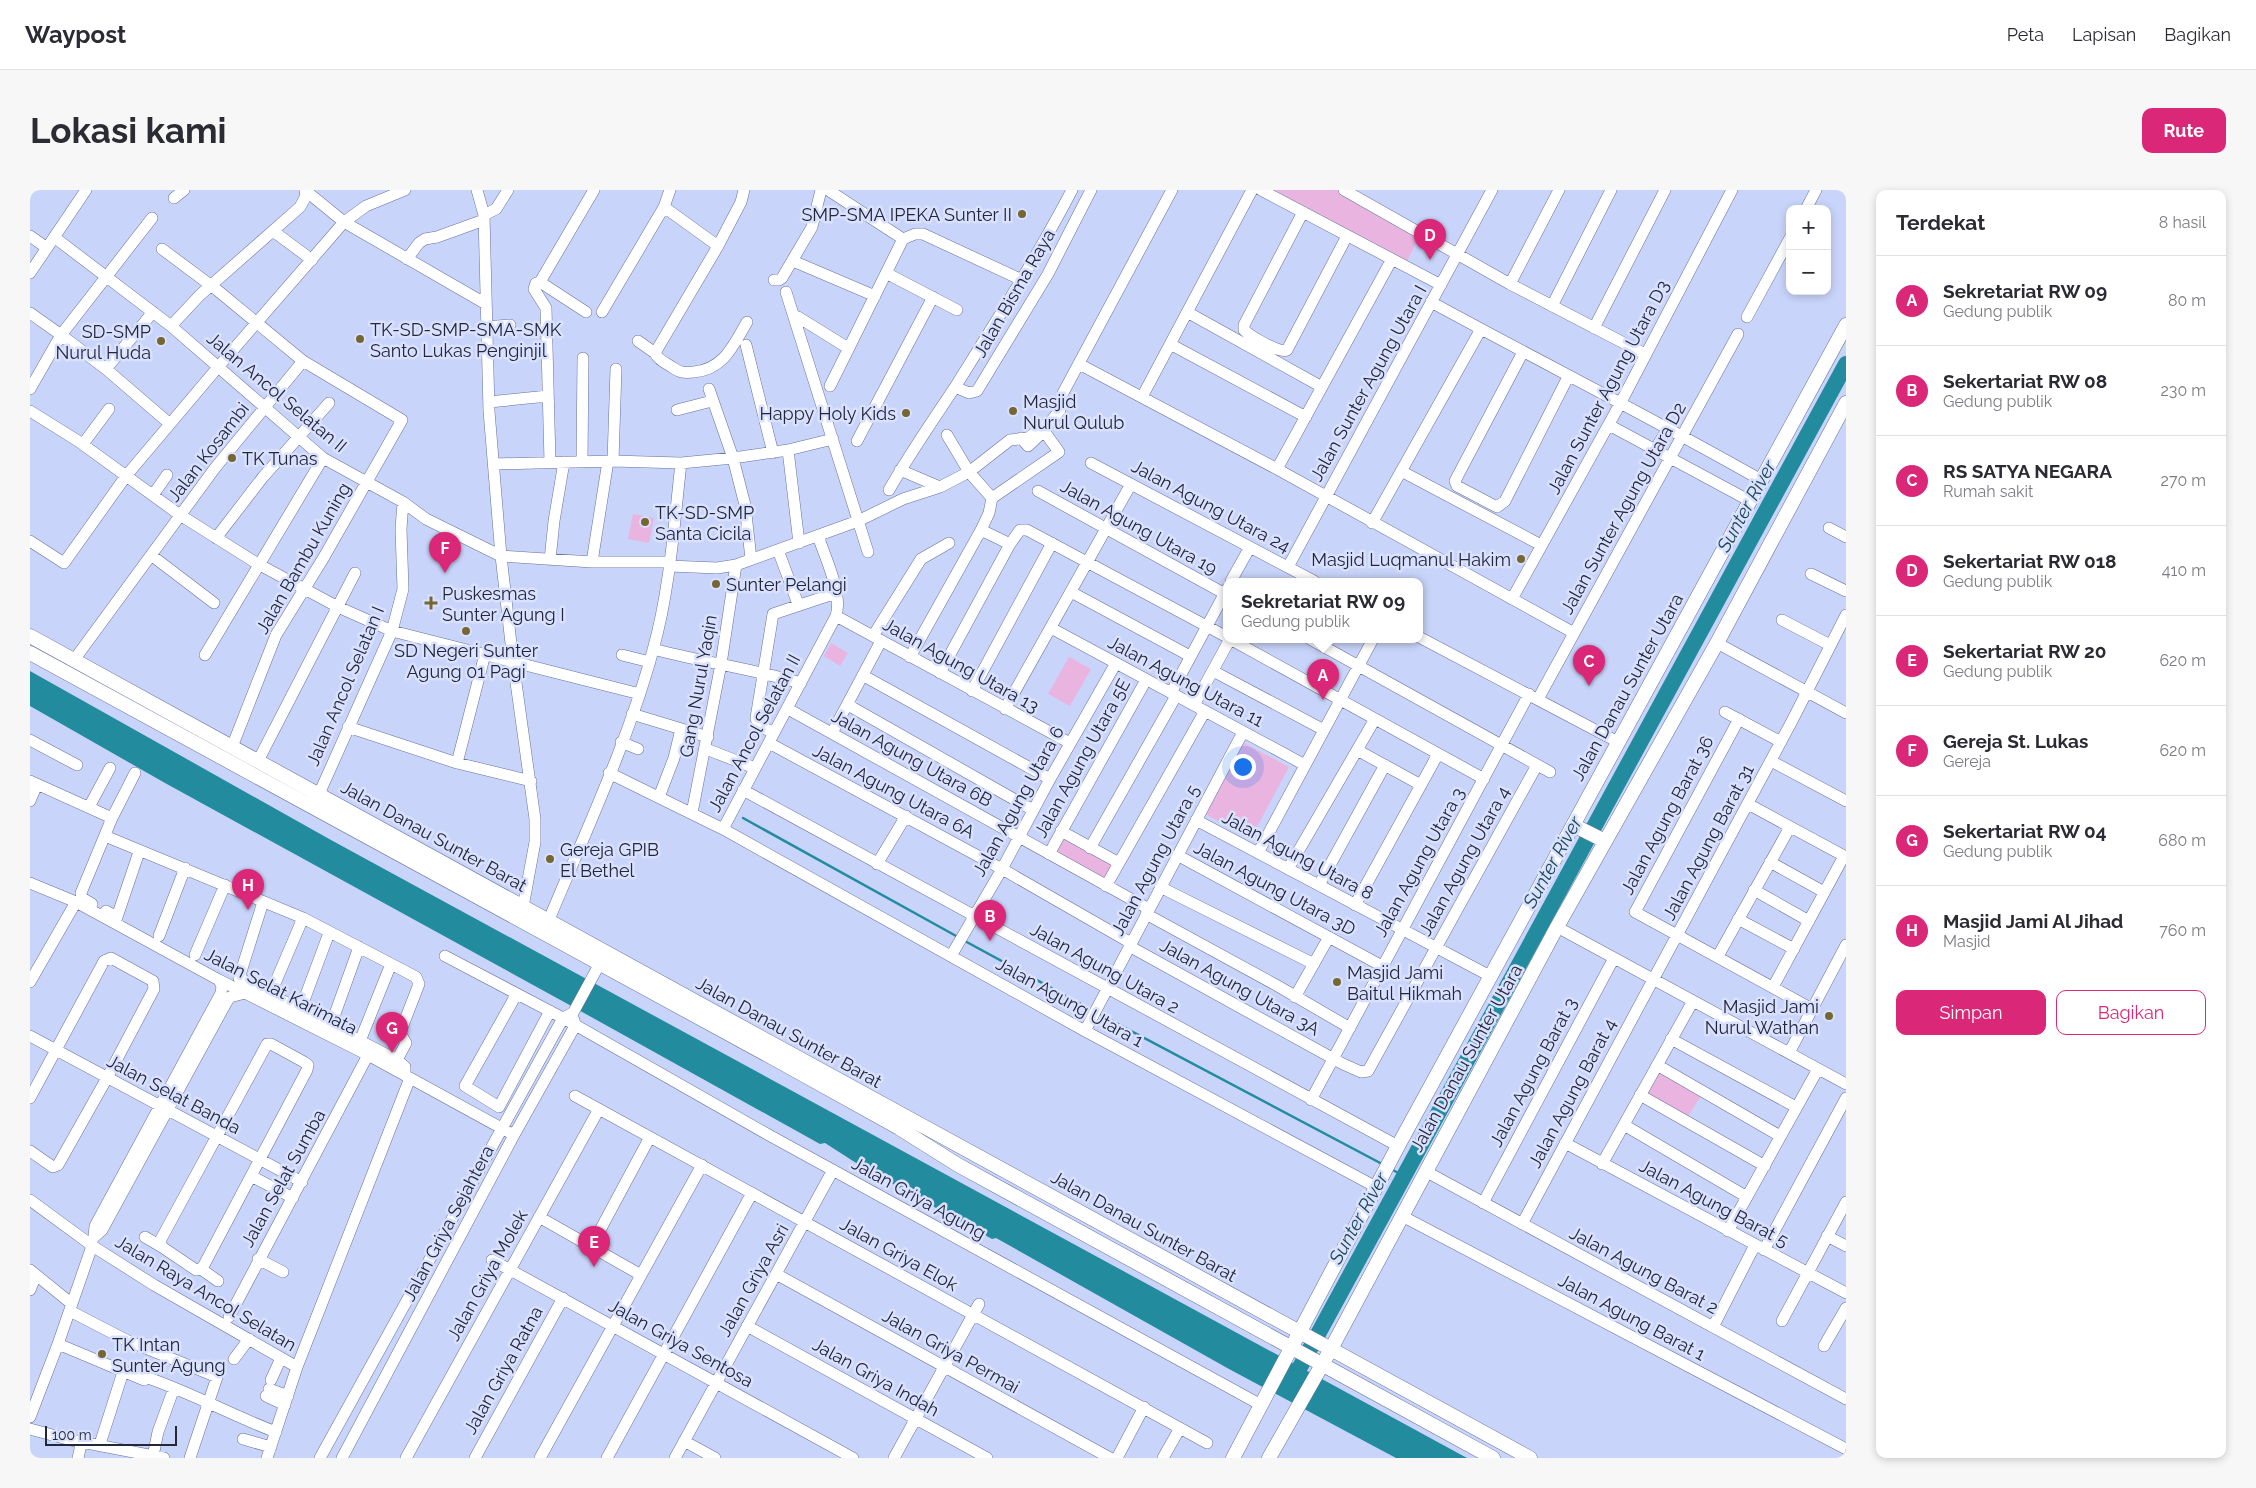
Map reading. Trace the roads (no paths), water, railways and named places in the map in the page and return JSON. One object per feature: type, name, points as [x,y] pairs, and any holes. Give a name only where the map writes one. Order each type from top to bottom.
[{"type":"main road","name":"Jalan Danau Sunter Utara","points":[[1233,1458],[1264,1400],[1303,1334],[1378,1182],[1490,976],[1576,826],[1618,742],[1846,325]]},
{"type":"main road","name":"Jalan Danau Sunter Utara","points":[[1270,1458],[1298,1408],[1326,1347],[1413,1196],[1602,840],[1717,643],[1846,403]]},
{"type":"main road","name":"Jalan Danau Sunter Barat","points":[[30,636],[548,922],[659,981],[958,1165],[1292,1352],[1493,1458]]},
{"type":"main road","name":"Jalan Danau Sunter Barat","points":[[30,653],[372,840],[596,970],[787,1059],[1104,1226],[1530,1458]]},
{"type":"main road","points":[[1576,826],[1602,840]]},
{"type":"main road","points":[[372,840],[379,827]]},
{"type":"main road","points":[[1096,1241],[1104,1226]]},
{"type":"street","points":[[30,273],[86,190]]},
{"type":"street","points":[[174,198],[184,190]]},
{"type":"street","points":[[306,190],[344,222],[486,304]]},
{"type":"street","points":[[171,326],[210,285],[300,207],[304,202],[306,190]]},
{"type":"street","points":[[30,541],[64,563],[126,476],[344,222],[366,206],[405,190]]},
{"type":"street","points":[[477,190],[486,216],[485,328],[501,556],[535,819],[535,842],[523,907]]},
{"type":"street","points":[[407,258],[419,243],[425,239],[438,237],[486,216],[496,209],[508,190]]},
{"type":"street","points":[[550,462],[546,308],[534,289],[536,284],[540,282],[594,190]]},
{"type":"street","points":[[602,312],[664,207],[670,190]]},
{"type":"street","points":[[656,353],[718,246],[741,202],[744,190]]},
{"type":"street","points":[[774,280],[782,278],[812,227],[821,190]]},
{"type":"street","points":[[828,190],[903,239]]},
{"type":"street","points":[[888,490],[1022,280],[1072,190]]},
{"type":"street","name":"Jalan Bisma Raya","points":[[955,387],[969,393],[977,391],[1048,274],[1091,190]]},
{"type":"street","points":[[1063,393],[1172,190]]},
{"type":"street","points":[[1142,397],[1252,190]]},
{"type":"street","points":[[1261,190],[1441,285]]},
{"type":"street","points":[[1344,190],[1510,284],[1645,354]]},
{"type":"street","points":[[1510,284],[1559,190]]},
{"type":"street","points":[[1552,306],[1611,190]]},
{"type":"street","points":[[1594,328],[1666,190]]},
{"type":"street","name":"Jalan Sunter Agung Utara D3","points":[[1512,599],[1620,404],[1732,190]]},
{"type":"street","name":"Jalan Sunter Agung Utara I","points":[[1288,567],[1458,254],[1490,191]]},
{"type":"street","points":[[1808,205],[1814,191]]},
{"type":"street","points":[[664,207],[718,246]]},
{"type":"street","points":[[1304,212],[1244,325],[1244,330],[1248,334],[1285,352],[1347,236]]},
{"type":"street","points":[[30,389],[61,336],[152,218]]},
{"type":"street","points":[[274,231],[312,260]]},
{"type":"street","points":[[830,386],[903,239],[915,234],[923,234],[1022,280]]},
{"type":"street","points":[[30,236],[47,248]]},
{"type":"street","name":"Jalan Ancol Selatan II","points":[[54,238],[171,326],[266,406],[323,458],[366,484],[403,502],[426,519],[501,556],[717,568],[736,565],[858,521],[903,499],[940,486],[969,472],[1010,440],[1028,438],[1052,420],[1060,410]]},
{"type":"street","points":[[1747,316],[1786,245]]},
{"type":"street","points":[[162,249],[210,285],[303,361]]},
{"type":"street","points":[[1277,469],[1392,259]]},
{"type":"street","points":[[793,261],[875,296]]},
{"type":"street","points":[[886,273],[957,310]]},
{"type":"street","points":[[540,282],[586,312]]},
{"type":"street","points":[[786,292],[868,552]]},
{"type":"street","points":[[857,441],[933,297]]},
{"type":"street","points":[[1431,302],[1568,377],[1683,436],[1761,480]]},
{"type":"street","points":[[106,370],[153,312]]},
{"type":"street","points":[[1187,312],[1322,387]]},
{"type":"street","points":[[30,313],[106,370],[170,424]]},
{"type":"street","points":[[798,317],[848,348]]},
{"type":"street","points":[[638,341],[678,371],[686,373],[705,371],[721,363],[727,357],[747,322]]},
{"type":"street","points":[[485,328],[510,325]]},
{"type":"street","points":[[1372,523],[1481,329]]},
{"type":"street","name":"Jalan Sunter Agung Utara D2","points":[[1533,697],[1574,633],[1738,334]]},
{"type":"street","points":[[1170,344],[1306,417]]},
{"type":"street","points":[[746,345],[773,452]]},
{"type":"street","points":[[1524,352],[1454,481],[1456,486],[1490,506],[1497,507],[1502,505],[1568,377]]},
{"type":"street","points":[[582,462],[583,358]]},
{"type":"street","name":"Jalan Kosambi","points":[[74,660],[214,468],[303,361]]},
{"type":"street","name":"Jalan Bambu Kuning","points":[[232,747],[276,635],[302,589],[324,557],[402,420],[303,361]]},
{"type":"street","points":[[1079,364],[1277,469],[1574,633]]},
{"type":"street","points":[[592,562],[610,461],[616,369]]},
{"type":"street","points":[[709,389],[733,458],[745,505],[751,560]]},
{"type":"street","points":[[489,402],[548,396]]},
{"type":"street","points":[[677,410],[712,401]]},
{"type":"street","points":[[216,538],[263,477],[329,403]]},
{"type":"street","points":[[83,444],[109,409]]},
{"type":"street","points":[[30,412],[83,444],[180,515],[216,538],[302,589],[338,607],[392,631],[513,660],[640,694]]},
{"type":"street","points":[[1608,425],[1750,501]]},
{"type":"street","points":[[1655,450],[1668,428]]},
{"type":"street","points":[[910,657],[981,530],[989,512],[992,498],[1059,452],[1044,431],[1028,446],[1021,438]]},
{"type":"street","points":[[947,435],[969,472],[992,498]]},
{"type":"street","points":[[494,464],[610,461],[680,463],[788,450],[833,439]]},
{"type":"street","points":[[788,450],[799,543]]},
{"type":"street","points":[[205,655],[323,458]]},
{"type":"street","points":[[550,560],[554,521],[564,462]]},
{"type":"street","points":[[548,922],[609,774],[640,694],[654,649],[670,564],[680,463]]},
{"type":"street","name":"Jalan Agung Utara 24","points":[[1091,463],[1308,578]]},
{"type":"street","points":[[900,470],[940,486]]},
{"type":"street","points":[[1401,471],[1541,545]]},
{"type":"street","points":[[153,495],[167,475]]},
{"type":"street","points":[[1005,709],[1131,484]]},
{"type":"street","name":"Jalan Agung Utara 19","points":[[1038,491],[1223,590]]},
{"type":"street","name":"Jalan Ancol Selatan I","points":[[318,794],[392,631],[403,589],[404,564],[401,529],[403,502]]},
{"type":"street","points":[[1829,528],[1846,537]]},
{"type":"street","points":[[981,530],[1010,544]]},
{"type":"street","points":[[940,673],[1010,544],[1020,530],[1027,530],[1223,635]]},
{"type":"street","name":"Jalan Ancol Selatan II","points":[[609,774],[722,829],[788,709],[838,610],[836,593],[818,536]]},
{"type":"street","points":[[832,733],[864,676],[877,639],[921,559],[949,543]]},
{"type":"street","points":[[972,690],[1052,543]]},
{"type":"street","points":[[1233,578],[1250,547]]},
{"type":"street","points":[[778,550],[798,604]]},
{"type":"street","points":[[151,555],[214,603]]},
{"type":"street","name":"Gang Nurul Yaqin","points":[[692,813],[707,743],[736,565]]},
{"type":"street","points":[[258,762],[355,573]]},
{"type":"street","points":[[1811,574],[1846,592]]},
{"type":"street","points":[[1071,592],[1190,656]]},
{"type":"street","points":[[763,673],[773,614],[798,604],[836,593]]},
{"type":"street","points":[[1090,848],[1173,694],[1190,656],[1223,597]]},
{"type":"street","name":"Jalan Agung Barat 31","points":[[1653,979],[1771,761],[1830,645],[1842,630],[1846,615]]},
{"type":"street","name":"Jalan Agung Utara 13","points":[[836,616],[1070,743]]},
{"type":"street","points":[[1782,620],[1830,645]]},
{"type":"street","name":"Jalan Agung Utara 11","points":[[1050,628],[1305,765]]},
{"type":"street","points":[[1423,639],[1618,742]]},
{"type":"street","points":[[1194,705],[1228,643]]},
{"type":"street","points":[[1237,643],[1484,779]]},
{"type":"street","points":[[1318,643],[1550,772]]},
{"type":"street","points":[[1258,853],[1371,643]]},
{"type":"street","points":[[1717,643],[1846,713]]},
{"type":"street","points":[[654,649],[698,661],[721,664],[801,683]]},
{"type":"street","points":[[457,763],[485,654]]},
{"type":"street","points":[[622,655],[650,662]]},
{"type":"street","name":"Jalan Agung Utara 6","points":[[953,953],[1020,837],[1050,779],[1116,663]]},
{"type":"street","points":[[1213,671],[1324,730]]},
{"type":"street","name":"Jalan Agung Utara 6A","points":[[763,673],[756,722],[772,738],[1130,944]]},
{"type":"street","points":[[864,676],[1050,779]]},
{"type":"street","name":"Jalan Agung Utara 5E","points":[[1048,854],[1146,680]]},
{"type":"street","name":"Jalan Agung Utara 3","points":[[1312,1100],[1382,966],[1502,746],[1533,697]]},
{"type":"street","points":[[848,705],[1033,810]]},
{"type":"street","name":"Jalan Agung Utara 6B","points":[[788,709],[1020,837],[1350,1028]]},
{"type":"street","points":[[1106,886],[1205,711]]},
{"type":"street","points":[[1726,712],[1781,742]]},
{"type":"street","points":[[632,714],[681,729],[755,768]]},
{"type":"street","points":[[1288,869],[1375,719]]},
{"type":"street","name":"Jalan Agung Barat 36","points":[[1678,934],[1634,912],[1739,719]]},
{"type":"street","points":[[348,728],[457,763],[531,781]]},
{"type":"street","points":[[658,797],[674,758],[681,729]]},
{"type":"street","name":"Jalan Agung Utara 5","points":[[1085,1032],[1243,732]]},
{"type":"street","points":[[30,740],[77,765]]},
{"type":"street","points":[[621,742],[638,749]]},
{"type":"street","points":[[1357,750],[1421,786]]},
{"type":"street","points":[[1355,905],[1438,754]]},
{"type":"street","points":[[1771,761],[1846,801]]},
{"type":"street","points":[[1319,885],[1385,765]]},
{"type":"street","name":"Jalan Agung Utara 4","points":[[1334,1059],[1361,1072],[1368,1071],[1537,765]]},
{"type":"street","points":[[89,806],[110,768]]},
{"type":"street","points":[[30,982],[81,901],[82,893],[112,818],[135,773]]},
{"type":"street","points":[[30,802],[34,783],[89,806],[112,818]]},
{"type":"street","name":"Jalan Agung Utara 2","points":[[743,790],[1312,1100],[1395,1151]]},
{"type":"street","points":[[1748,804],[1845,856],[1774,987]]},
{"type":"street","points":[[878,864],[906,816]]},
{"type":"street","name":"Jalan Agung Utara 8","points":[[1196,820],[1490,976]]},
{"type":"street","points":[[1718,956],[1790,827]]},
{"type":"street","name":"Jalan Agung Utara 1","points":[[722,829],[953,953],[1085,1032],[1378,1182]]},
{"type":"street","points":[[1061,832],[1119,863]]},
{"type":"street","points":[[105,836],[139,852],[185,868],[303,918],[416,977],[419,984],[400,1033],[406,1043],[398,1060]]},
{"type":"street","points":[[81,901],[117,917],[139,852]]},
{"type":"street","name":"Jalan Agung Utara 3D","points":[[1177,855],[1382,966]]},
{"type":"street","points":[[1770,862],[1824,892]]},
{"type":"street","points":[[159,936],[185,868]]},
{"type":"street","name":"Jalan Selat Karimata","points":[[30,883],[81,901],[218,980],[368,1055],[514,1135]]},
{"type":"street","points":[[195,955],[225,885]]},
{"type":"street","points":[[1160,888],[1314,964]]},
{"type":"street","points":[[1754,890],[1809,921]]},
{"type":"street","points":[[263,902],[239,978],[398,1060],[405,1067],[408,1077],[297,1368]]},
{"type":"street","points":[[270,995],[303,918]]},
{"type":"street","points":[[1738,920],[1794,949]]},
{"type":"street","points":[[1557,927],[1846,1084]]},
{"type":"street","points":[[300,1011],[329,933]]},
{"type":"street","points":[[1678,934],[1812,1009]]},
{"type":"street","points":[[1295,997],[1329,937]]},
{"type":"street","name":"Jalan Agung Utara 3A","points":[[1130,944],[1334,1059]]},
{"type":"street","points":[[1789,1053],[1812,1009],[1841,967],[1846,945]]},
{"type":"street","points":[[331,1025],[359,947]]},
{"type":"street","points":[[445,956],[516,995],[550,1011],[570,1013]]},
{"type":"street","points":[[30,1098],[104,961],[111,958],[153,981],[155,985],[108,1078],[58,1165],[53,1167],[30,1151]]},
{"type":"street","name":"Jalan Agung Barat 3","points":[[1483,1203],[1614,958]]},
{"type":"street","points":[[360,1041],[391,964]]},
{"type":"street","name":"Jalan Griya Sejahtera","points":[[320,1458],[502,1128],[596,970]]},
{"type":"street","name":"Jalan Agung Barat 4","points":[[1522,1224],[1653,979]]},
{"type":"street","points":[[165,1108],[221,994],[222,986],[218,980]]},
{"type":"street","points":[[30,1200],[91,1242],[95,1226],[226,1003],[230,997],[245,993]]},
{"type":"street","points":[[516,995],[465,1086],[499,1107],[550,1011]]},
{"type":"street","points":[[1602,1164],[1693,1001]]},
{"type":"street","name":"Jalan Griya Agung","points":[[570,1013],[575,1026],[832,1170],[1264,1400]]},
{"type":"street","name":"Jalan Griya Sejahtera","points":[[342,1458],[514,1135],[575,1026]]},
{"type":"street","name":"Jalan Selat Banda","points":[[30,1036],[302,1182]]},
{"type":"street","points":[[1671,1039],[1796,1107]]},
{"type":"street","points":[[162,1247],[160,1241],[162,1235],[263,1048],[267,1044],[271,1044],[280,1049],[308,1065],[201,1269]]},
{"type":"street","name":"Jalan Selat Sumba","points":[[229,1317],[258,1259],[302,1182],[368,1055]]},
{"type":"street","points":[[1657,1065],[1780,1136]]},
{"type":"street","points":[[1728,1231],[1818,1069]]},
{"type":"street","points":[[1640,1095],[1765,1166]]},
{"type":"street","name":"Jalan Griya Elok","points":[[575,1096],[1207,1443]]},
{"type":"street","points":[[1712,1327],[1760,1248],[1846,1098]]},
{"type":"street","name":"Jalan Griya Molek","points":[[406,1458],[599,1109]]},
{"type":"street","points":[[1624,1125],[1747,1197]]},
{"type":"street","points":[[591,1247],[650,1137]]},
{"type":"street","name":"Jalan Agung Barat 5","points":[[1565,1144],[1846,1294]]},
{"type":"street","points":[[540,1458],[702,1165]]},
{"type":"street","name":"Jalan Griya Asri","points":[[675,1458],[832,1170]]},
{"type":"street","name":"Jalan Agung Barat 2","points":[[1424,1174],[1483,1203],[1846,1399]]},
{"type":"street","points":[[251,1176],[293,1198]]},
{"type":"street","points":[[607,1458],[752,1193]]},
{"type":"street","points":[[1782,1321],[1845,1206]]},
{"type":"street","name":"Jalan Agung Barat 1","points":[[1402,1216],[1846,1448]]},
{"type":"street","points":[[539,1217],[641,1275]]},
{"type":"street","points":[[1828,1236],[1846,1246]]},
{"type":"street","points":[[145,1237],[196,1270],[201,1269],[218,1281]]},
{"type":"street","name":"Jalan Raya Ancol Selatan","points":[[30,1417],[71,1307],[91,1242],[154,1285],[297,1368],[267,1458]]},
{"type":"street","points":[[258,1259],[283,1272]]},
{"type":"street","name":"Jalan Griya Sentosa","points":[[492,1260],[853,1458]]},
{"type":"street","points":[[33,1273],[71,1307],[123,1338],[216,1376],[217,1381],[207,1402],[190,1458]]},
{"type":"street","points":[[30,1290],[33,1273]]},
{"type":"street","name":"Jalan Griya Permai","points":[[776,1274],[1110,1458]]},
{"type":"street","name":"Jalan Griya Ratna","points":[[475,1458],[563,1298]]},
{"type":"street","points":[[894,1458],[979,1304]]},
{"type":"street","points":[[1824,1346],[1846,1308]]},
{"type":"street","name":"Jalan Griya Indah","points":[[747,1326],[987,1458]]},
{"type":"street","points":[[234,1358],[249,1339]]},
{"type":"street","points":[[58,1344],[144,1380],[148,1378],[174,1388],[276,1432]]},
{"type":"street","points":[[281,1358],[268,1388],[287,1400]]},
{"type":"street","points":[[100,1444],[123,1372]]},
{"type":"street","points":[[30,1429],[100,1444],[116,1453],[158,1457],[158,1432],[174,1388]]},
{"type":"street","points":[[1117,1458],[1144,1408]]},
{"type":"street","points":[[1163,1458],[1180,1428]]},
{"type":"street","points":[[243,1439],[271,1447]]},
{"type":"street","points":[[78,1458],[82,1440]]},
{"type":"street","points":[[684,1441],[715,1458]]},
{"type":"waterway","name":"Sunter River","points":[[1293,1380],[1846,364]]},
{"type":"waterway","points":[[743,818],[958,937]]},
{"type":"waterway","points":[[963,940],[1092,1010]]},
{"type":"waterway","points":[[1097,1013],[1384,1165]]},
{"type":"waterway","points":[[1391,1169],[1404,1176]]},
{"type":"place","name":"SMP-SMA IPEKA Sunter II","points":[[1022,214]]},
{"type":"place","name":"Sekertariat RW 018","points":[[1430,260]]},
{"type":"place","name":"TK-SD-SMP-SMA-SMK Santo Lukas Penginjil","points":[[360,339]]},
{"type":"place","name":"SD-SMP Nurul Huda","points":[[161,341]]},
{"type":"place","name":"Masjid Nurul Qulub","points":[[1013,411]]},
{"type":"place","name":"Happy Holy Kids","points":[[906,413]]},
{"type":"place","name":"TK Tunas","points":[[232,458]]},
{"type":"place","name":"TK-SD-SMP Santa Cicila","points":[[645,522]]},
{"type":"place","name":"Masjid Luqmanul Hakim","points":[[1521,559]]},
{"type":"place","name":"Gereja St. Lukas","points":[[445,573]]},
{"type":"place","name":"Sunter Pelangi","points":[[716,584]]},
{"type":"place","name":"Puskesmas Sunter Agung I","points":[[431,603]]},
{"type":"place","name":"SD Negeri Sunter Agung 01 Pagi","points":[[466,631]]},
{"type":"place","name":"RS SATYA NEGARA","points":[[1589,686]]},
{"type":"place","name":"Sekretariat RW 09","points":[[1323,700]]},
{"type":"place","name":"Gereja GPIB El Bethel","points":[[550,859]]},
{"type":"place","name":"Masjid Jami Al Jihad","points":[[248,910]]},
{"type":"place","name":"Sekertariat RW 08","points":[[990,941]]},
{"type":"place","name":"Masjid Jami Baitul Hikmah","points":[[1337,982]]},
{"type":"place","name":"Masjid Jami Nurul Wathan","points":[[1829,1016]]},
{"type":"place","name":"Sekertariat RW 04","points":[[392,1053]]},
{"type":"place","name":"Sekertariat RW 20","points":[[594,1267]]},
{"type":"place","name":"TK Intan Sunter Agung","points":[[102,1354]]}]
